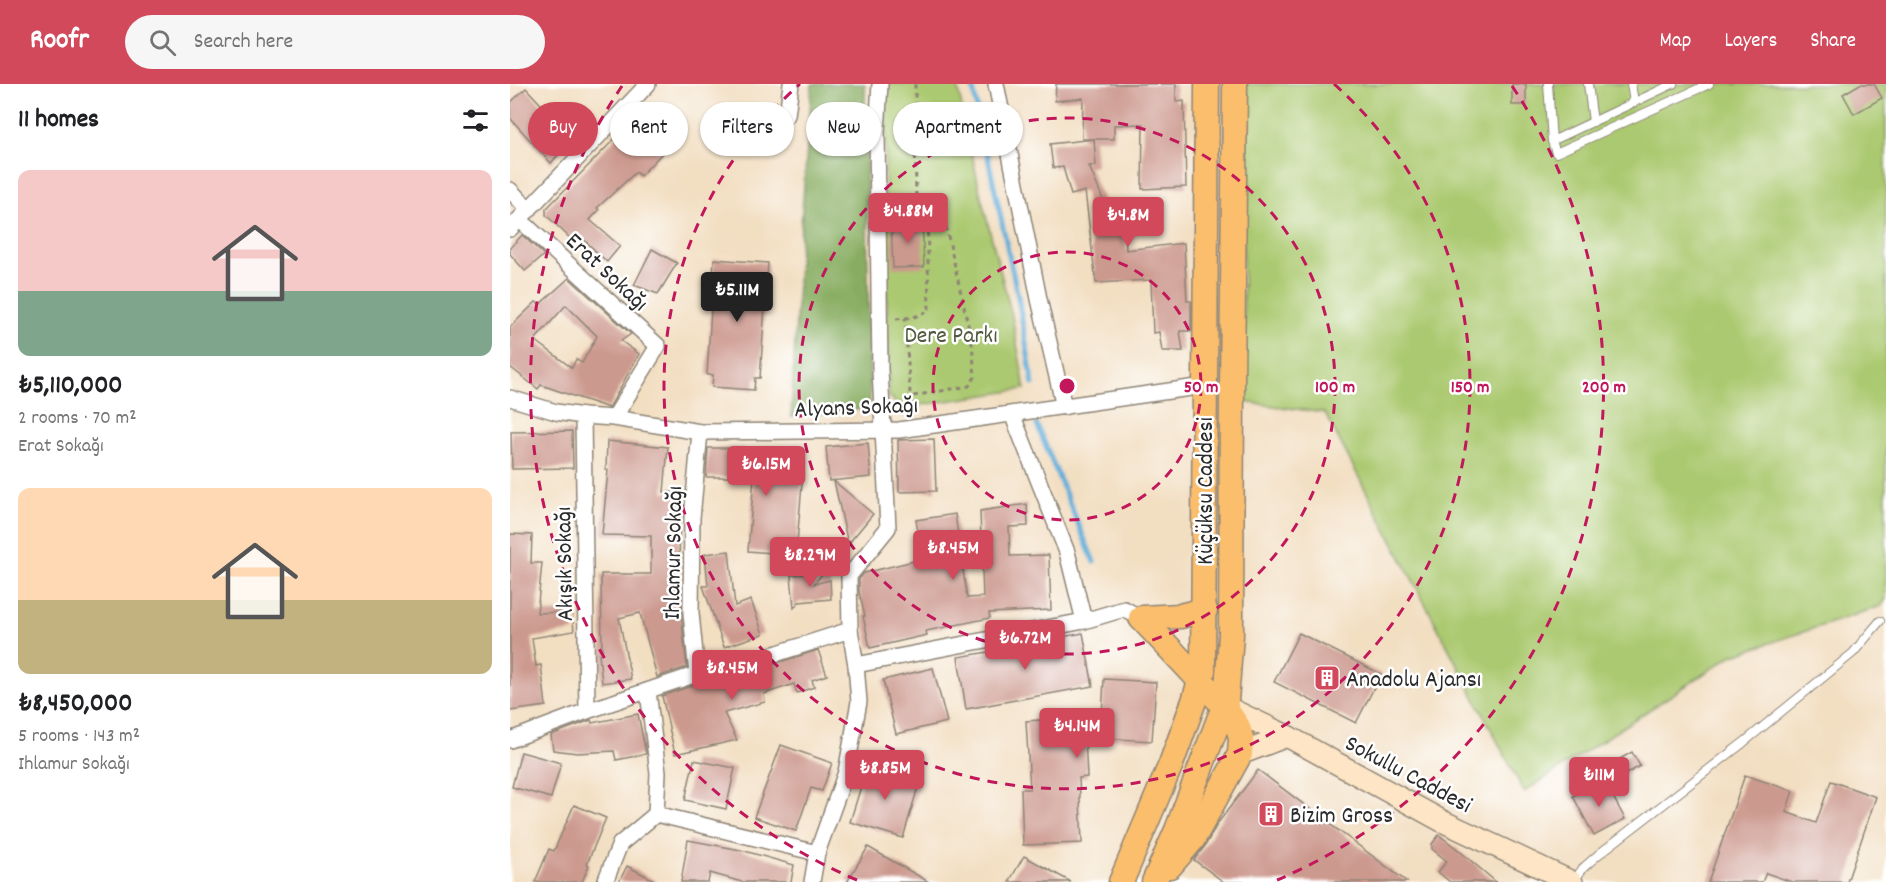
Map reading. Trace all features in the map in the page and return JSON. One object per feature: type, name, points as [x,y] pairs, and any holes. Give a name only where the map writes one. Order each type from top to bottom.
[{"type":"main road","name":"Küçüksu Caddesi","points":[[1121,882],[1171,764],[1198,691],[1204,658],[1207,84]]},
{"type":"main road","name":"Küçüksu Caddesi","points":[[1154,882],[1177,831],[1224,706],[1231,635],[1236,84]]},
{"type":"main road","points":[[1204,386],[1232,386]]},
{"type":"main road","points":[[1141,618],[1180,616],[1204,610]]},
{"type":"main road","points":[[1141,618],[1198,691],[1224,706],[1238,727],[1241,738],[1240,754],[1193,839],[1154,882]]},
{"type":"street","points":[[520,219],[648,84]]},
{"type":"street","points":[[789,102],[791,84]]},
{"type":"street","points":[[812,882],[817,853],[846,772],[859,702],[850,630],[849,576],[888,528],[879,321],[877,132],[880,84]]},
{"type":"street","points":[[996,84],[1039,299],[1064,407]]},
{"type":"street","name":"Erat Sokağı","points":[[510,190],[520,219],[658,346],[614,418]]},
{"type":"street","name":"Alyans Sokağı","points":[[510,398],[556,412],[614,418],[700,432],[899,430],[1204,386]]},
{"type":"street","points":[[1012,414],[1067,552],[1084,621]]},
{"type":"street","name":"Akışık Sokağı","points":[[583,416],[587,711]]},
{"type":"street","name":"Ihlamur Sokağı","points":[[697,674],[691,613],[692,518],[700,432]]},
{"type":"street","points":[[856,665],[1084,621],[1124,609],[1141,618]]},
{"type":"street","points":[[510,740],[697,674],[778,653],[850,630]]},
{"type":"street","points":[[605,882],[620,844],[656,814],[658,773],[648,691]]},
{"type":"street","name":"Sokullu Caddesi","points":[[1224,706],[1287,736],[1442,821],[1573,882]]},
{"type":"street","points":[[1240,754],[1287,736]]},
{"type":"street","points":[[656,814],[817,853]]},
{"type":"lane","points":[[1548,84],[1552,141],[1556,153],[1709,84]]},
{"type":"lane","points":[[1588,84],[1593,122]]},
{"type":"lane","points":[[1631,84],[1634,102]]},
{"type":"lane","points":[[1552,141],[1673,84]]},
{"type":"lane","points":[[1573,882],[1591,861],[1743,743],[1853,653],[1880,621]]},
{"type":"path","points":[[915,84],[916,213]]},
{"type":"path","points":[[879,321],[925,314],[930,307],[927,207],[932,200],[938,201],[970,327],[975,377],[969,386],[913,396],[910,393],[905,318]]},
{"type":"path","points":[[893,215],[927,212]]},
{"type":"green space","points":[[812,84],[865,84],[865,102],[811,102]]},
{"type":"green space","name":"Dere Parkı","points":[[886,84],[957,84],[961,102],[893,102],[893,156],[972,156],[1012,316],[1025,389],[908,407],[899,406],[889,396],[885,211]]},
{"type":"green space","points":[[1242,84],[1886,84],[1886,599],[1881,606],[1731,656],[1524,792],[1325,413],[1244,402]]},
{"type":"green space","points":[[806,156],[866,156],[870,408],[791,417]]},
{"type":"building","points":[[1056,84],[1176,84],[1176,102],[1184,101],[1186,187],[1142,189],[1143,124],[1114,125],[1114,139],[1082,139],[1083,98],[1055,101]]},
{"type":"building","points":[[1512,84],[1526,84],[1526,105],[1512,105]]},
{"type":"building","points":[[1860,84],[1874,84],[1882,98],[1854,114],[1843,94]]},
{"type":"building","points":[[526,88],[539,102],[528,102],[528,138],[510,118],[510,103]]},
{"type":"building","points":[[1094,139],[1096,166],[1089,166],[1104,202],[1123,201],[1126,250],[1184,243],[1187,301],[1191,301],[1191,331],[1180,331],[1183,351],[1162,351],[1159,332],[1153,333],[1151,280],[1096,283],[1085,191],[1071,195],[1063,167],[1053,168],[1050,144]]},
{"type":"building","points":[[610,144],[610,156],[659,156],[640,176],[636,172],[597,208],[599,210],[590,220],[620,246],[607,262],[577,233],[571,239],[546,215],[546,209]]},
{"type":"building","points":[[545,156],[557,156],[551,163]]},
{"type":"building","points":[[922,220],[924,267],[893,268],[891,222]]},
{"type":"building","points":[[522,235],[544,255],[525,271],[510,254],[510,248]]},
{"type":"building","points":[[652,249],[677,263],[658,294],[634,285]]},
{"type":"building","points":[[714,259],[768,263],[760,378],[755,378],[754,390],[712,387],[713,375],[707,375]]},
{"type":"building","points":[[569,278],[631,334],[621,341],[639,354],[609,408],[541,385],[538,389],[510,367],[510,327],[536,302],[540,304]],"holes":[[[566,305],[597,336],[582,363],[576,359],[572,368],[535,340]]]},
{"type":"building","points":[[572,431],[573,468],[512,469],[511,432]]},
{"type":"building","points":[[934,439],[936,491],[899,492],[898,440]]},
{"type":"building","points":[[607,441],[668,447],[664,492],[680,492],[679,589],[682,589],[681,614],[687,667],[657,677],[640,613],[619,618],[631,679],[602,683],[599,654],[602,653],[601,574],[651,574],[651,536],[602,535],[608,470],[606,470]]},
{"type":"building","points":[[868,443],[871,477],[829,481],[826,447]]},
{"type":"building","points":[[708,448],[744,448],[744,456],[804,461],[796,555],[748,551],[754,477],[706,477]]},
{"type":"building","points":[[834,481],[873,514],[848,544]]},
{"type":"building","points":[[1027,504],[1028,526],[1009,527],[1010,556],[1049,555],[1051,610],[989,613],[990,618],[926,631],[927,635],[870,648],[859,592],[859,579],[864,573],[922,559],[916,520],[955,514],[967,598],[983,597],[980,511]]},
{"type":"building","points":[[510,534],[532,535],[531,563],[542,563],[537,613],[572,612],[574,631],[532,638],[536,666],[541,665],[546,706],[510,711]]},
{"type":"building","points":[[729,551],[735,606],[751,600],[763,634],[724,647],[703,586],[708,586],[705,554]]},
{"type":"building","points":[[823,573],[814,584],[830,580],[831,599],[799,602],[794,608],[791,575]]},
{"type":"building","points":[[1083,633],[1093,686],[966,709],[958,657]]},
{"type":"building","name":"Anadolu Ajansı","points":[[1299,633],[1381,674],[1356,723],[1274,682]]},
{"type":"building","points":[[818,650],[827,675],[812,680],[814,687],[797,693],[794,684],[764,694],[765,702],[724,713],[737,740],[675,754],[662,696],[700,683],[710,681],[710,683],[768,668],[768,666]]},
{"type":"building","points":[[933,668],[947,722],[896,734],[883,680]]},
{"type":"building","points":[[1104,679],[1156,682],[1152,741],[1085,737],[1087,777],[1079,778],[1082,843],[1023,845],[1021,789],[1030,789],[1026,721],[1102,716]]},
{"type":"building","points":[[638,714],[646,754],[616,760],[614,751],[577,753],[553,750],[551,735],[591,720],[592,723]]},
{"type":"building","points":[[781,745],[832,763],[822,791],[811,788],[796,831],[754,817]]},
{"type":"building","points":[[521,752],[561,763],[551,798],[512,787]]},
{"type":"building","points":[[1632,752],[1640,766],[1619,778],[1611,764]]},
{"type":"building","points":[[694,760],[735,768],[726,809],[685,800]]},
{"type":"building","points":[[868,764],[920,780],[903,838],[850,822]]},
{"type":"building","name":"Bizim Gross","points":[[1258,770],[1407,882],[1224,882],[1194,860],[1218,823]]},
{"type":"building","points":[[1745,775],[1793,791],[1786,812],[1816,823],[1831,781],[1876,797],[1847,882],[1792,882],[1766,873],[1762,882],[1708,882]]},
{"type":"building","points":[[1604,780],[1625,819],[1594,836],[1573,796]]},
{"type":"building","points":[[574,805],[606,818],[582,882],[535,882],[549,849],[554,851]]},
{"type":"building","points":[[1439,835],[1496,882],[1450,882],[1438,872],[1447,861],[1432,849],[1432,844]]},
{"type":"building","points":[[688,840],[741,850],[794,865],[791,882],[742,882],[710,873],[708,882],[681,882]]},
{"type":"building","points":[[868,847],[929,882],[847,882]]},
{"type":"building","points":[[1024,856],[1071,882],[1009,882]]},
{"type":"building","points":[[627,866],[658,882],[619,882]]},
{"type":"waterway","points":[[972,84],[1018,297],[1033,384]]},
{"type":"waterway","points":[[1037,425],[1094,562]]},
{"type":"place","name":"Anadolu Ajansı","points":[[1327,678]]},
{"type":"place","name":"Bizim Gross","points":[[1271,814]]}]
